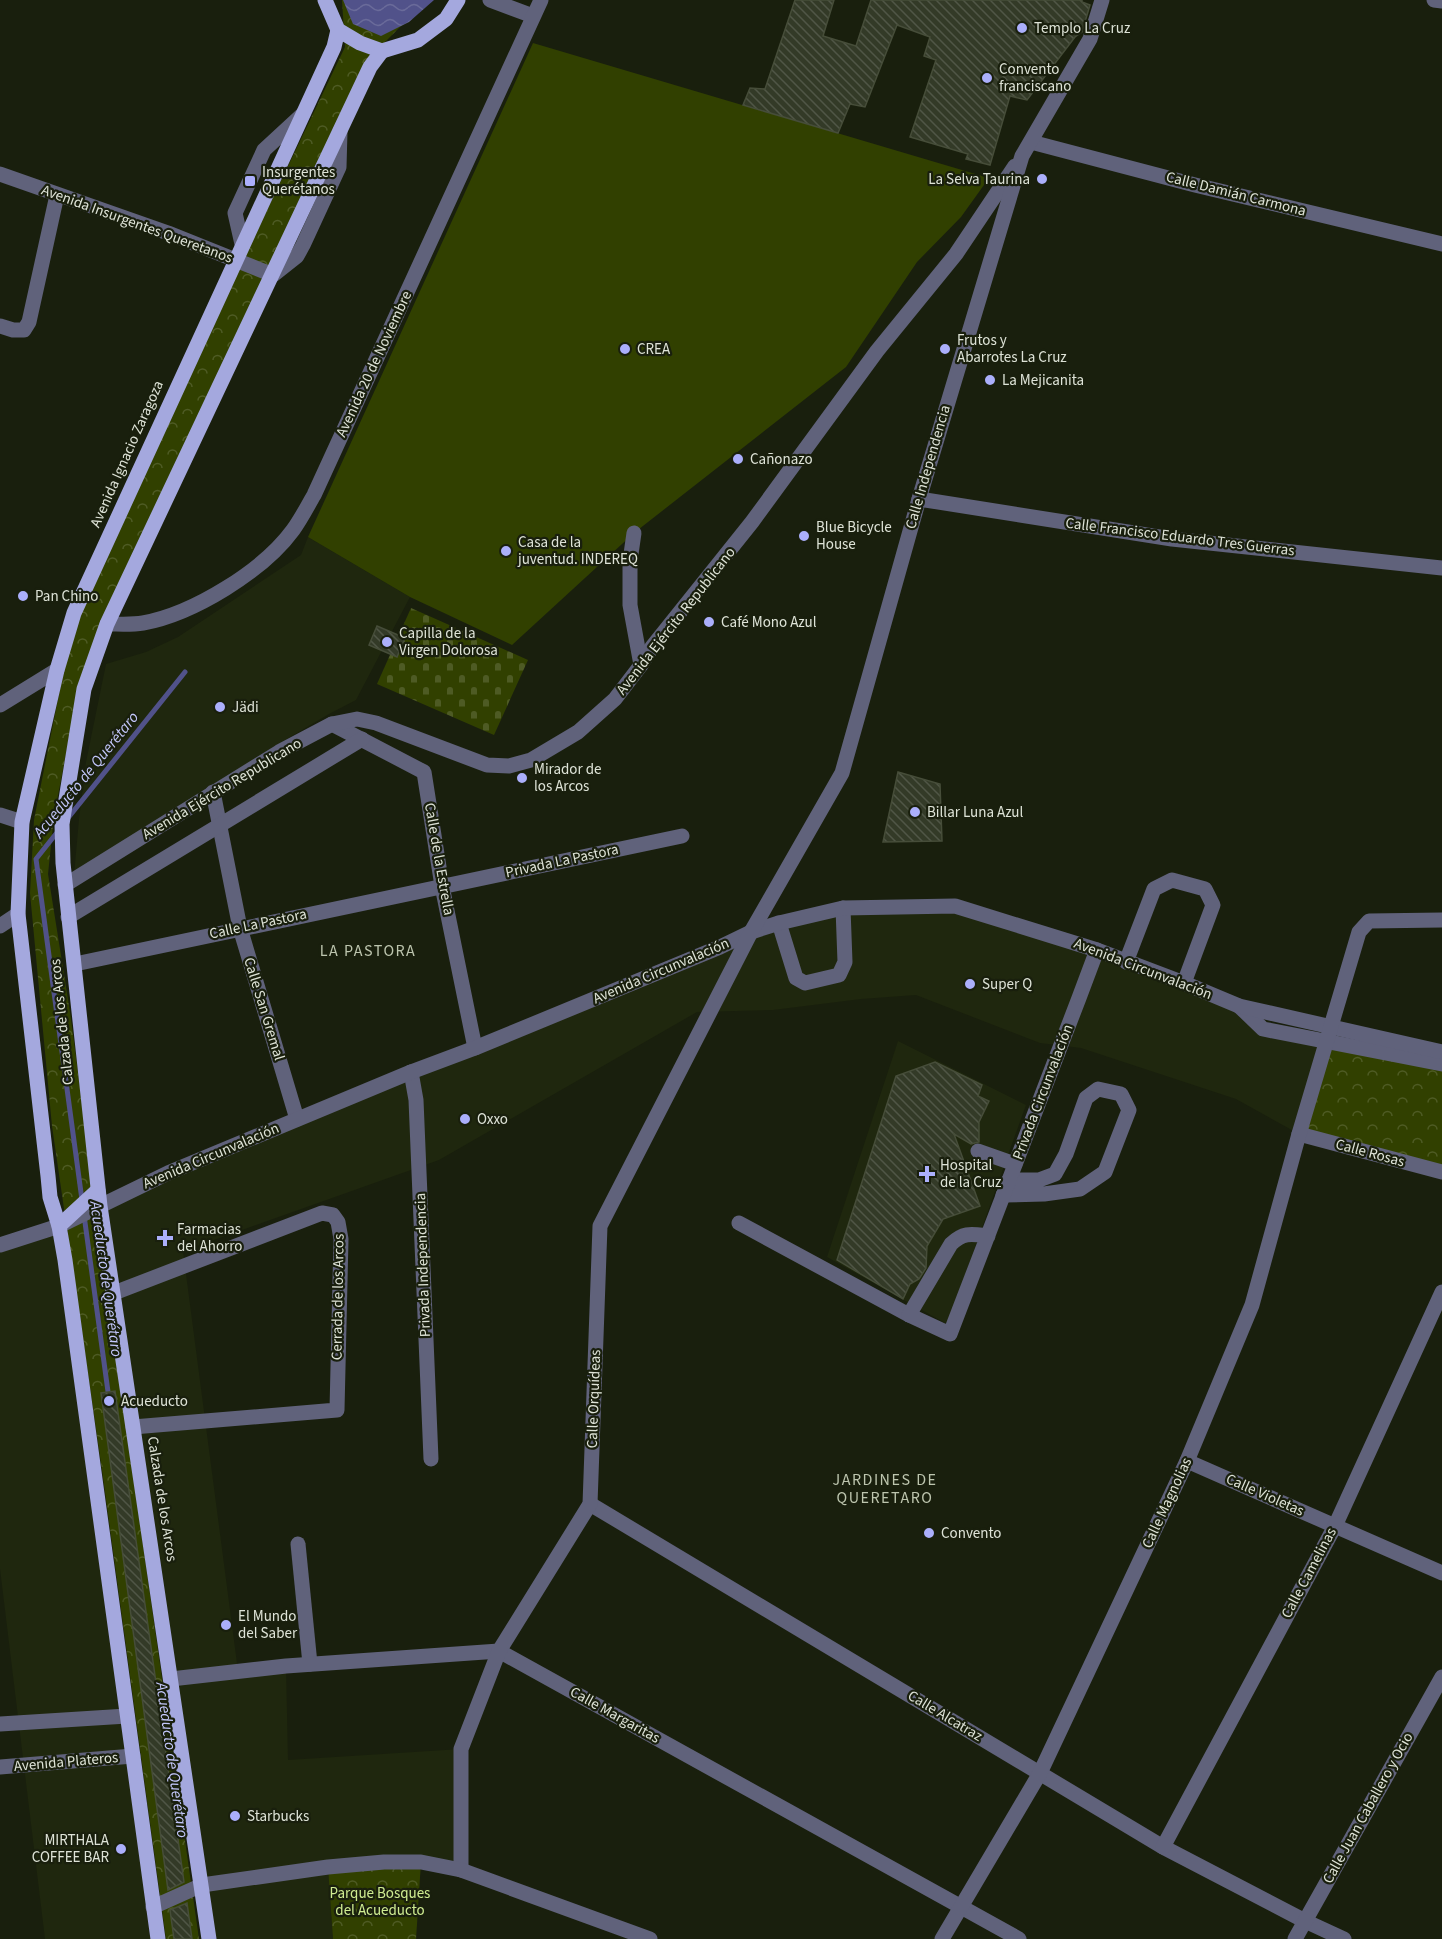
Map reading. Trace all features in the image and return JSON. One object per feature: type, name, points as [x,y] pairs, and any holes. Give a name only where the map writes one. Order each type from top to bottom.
[{"type":"main road","points":[[325,0],[338,30],[360,43],[382,51]]},
{"type":"main road","points":[[65,885],[62,824],[71,767],[84,689],[107,624],[370,67],[382,51],[418,40],[446,19],[458,0]]},
{"type":"main road","name":"Avenida Ignacio Zaragoza","points":[[18,915],[22,822],[57,670],[74,613],[334,47],[338,30]]},
{"type":"main road","name":"Calzada de los Arcos","points":[[65,885],[100,1206],[209,1939]]},
{"type":"main road","name":"Calzada de los Arcos","points":[[18,915],[50,1197],[59,1226],[158,1939]]},
{"type":"main road","points":[[59,1226],[98,1190]]},
{"type":"street","points":[[490,0],[533,16]]},
{"type":"street","name":"Avenida 20 de Noviembre","points":[[107,624],[142,623],[172,615],[230,587],[276,550],[293,530],[314,495],[541,0]]},
{"type":"street","name":"Calle Independencia","points":[[751,932],[842,773],[918,499],[1022,156],[1090,39],[1102,0]]},
{"type":"street","points":[[1434,0],[1442,1]]},
{"type":"street","name":"Calle Damián Carmona","points":[[1031,142],[1195,185],[1442,244]]},
{"type":"street","name":"Avenida Ejército Republicano","points":[[65,885],[279,752],[333,724],[357,719],[376,723],[487,765],[509,766],[531,760],[578,732],[615,699],[641,665],[652,646],[752,522],[877,351],[956,254],[1022,156]]},
{"type":"street","name":"Avenida Insurgentes Queretanos","points":[[0,174],[273,274]]},
{"type":"street","points":[[0,326],[13,330],[24,330],[29,322],[57,195]]},
{"type":"street","name":"Calle Francisco Eduardo Tres Guerras","points":[[918,499],[1172,539],[1442,568]]},
{"type":"street","points":[[634,533],[630,561],[630,605],[641,665]]},
{"type":"street","points":[[0,705],[57,670]]},
{"type":"street","name":"Calle de la Estrella","points":[[333,724],[424,772],[442,886],[475,1048]]},
{"type":"street","points":[[68,917],[362,740]]},
{"type":"street","name":"Calle San Gremal","points":[[213,792],[240,928],[297,1119]]},
{"type":"street","points":[[0,815],[22,822]]},
{"type":"street","name":"Privada La Pastora","points":[[442,886],[682,836]]},
{"type":"street","points":[[1126,962],[1155,889],[1172,880],[1205,889],[1213,905],[1184,983]]},
{"type":"street","name":"Calle La Pastora","points":[[75,964],[442,886]]},
{"type":"street","name":"Avenida Circunvalación","points":[[100,1206],[168,1173],[720,947],[751,932],[843,908],[955,906],[1097,950],[1239,1006],[1328,1034],[1442,1064]]},
{"type":"street","points":[[779,923],[796,978],[805,983],[838,975],[845,962],[843,908]]},
{"type":"street","points":[[0,926],[18,915]]},
{"type":"street","name":"Calle Magnolias","points":[[942,1939],[1040,1773],[1187,1461],[1252,1305],[1299,1134],[1359,932],[1369,921],[1442,921]]},
{"type":"street","name":"Calle Orquídeas","points":[[461,1870],[461,1749],[499,1651],[590,1504],[600,1226],[751,932]]},
{"type":"street","name":"Privada Circunvalación","points":[[909,1315],[950,1334],[1097,950]]},
{"type":"street","name":"Avenida Circunvalación","points":[[1328,1034],[1442,1052]]},
{"type":"street","name":"Privada Independencia","points":[[411,1072],[416,1100],[431,1459]]},
{"type":"street","points":[[1003,1196],[1080,1189],[1105,1172],[1129,1110],[1121,1094],[1098,1089],[1086,1098],[1066,1154],[1054,1174],[1040,1180],[1009,1180]]},
{"type":"street","name":"Calle Rosas","points":[[1299,1134],[1442,1172]]},
{"type":"street","points":[[978,1151],[1015,1164]]},
{"type":"street","points":[[0,1245],[59,1226],[100,1206]]},
{"type":"street","name":"Cerrada de los Arcos","points":[[114,1293],[322,1213],[333,1215],[338,1222],[341,1239],[336,1410],[133,1427]]},
{"type":"street","points":[[740,1223],[909,1315],[951,1244],[960,1236],[968,1234],[988,1236]]},
{"type":"street","name":"Calle Camelinas","points":[[1163,1847],[1335,1526],[1442,1292]]},
{"type":"street","name":"Calle Violetas","points":[[1187,1461],[1442,1573]]},
{"type":"street","name":"Calle Alcatraz","points":[[590,1504],[1163,1847],[1344,1939]]},
{"type":"street","points":[[298,1544],[310,1664]]},
{"type":"street","points":[[171,1679],[310,1664],[499,1651]]},
{"type":"street","name":"Calle Margaritas","points":[[499,1651],[1019,1939]]},
{"type":"street","name":"Calle Juan Caballero y Ocio","points":[[1295,1939],[1442,1677]]},
{"type":"street","points":[[0,1724],[127,1716]]},
{"type":"street","name":"Avenida Plateros","points":[[0,1767],[133,1756]]},
{"type":"street","points":[[153,1907],[202,1885],[328,1867],[384,1862],[421,1862],[461,1870],[650,1939]]},
{"type":"shaded area","name":"Jädi","points":[[308,537],[410,597],[356,700],[275,746],[74,875],[86,762],[106,664],[146,652],[178,637],[301,555]]},
{"type":"shaded area","points":[[955,906],[1239,1006],[1263,1029],[1326,1040],[1299,1134],[1236,1099],[1081,1048],[1040,1043],[916,995],[773,1010],[697,1012],[439,1160],[183,1251],[238,1671],[286,1666],[288,1760],[461,1749],[461,1870],[328,1867],[333,1939],[209,1939],[100,1206],[794,919]]},
{"type":"shaded area","name":"Hospital de la Cruz","points":[[898,1041],[1026,1105],[949,1320],[945,1323],[827,1257]]},
{"type":"shaded area","points":[[59,1226],[158,1939],[45,1939],[0,1569],[0,1245]]},
{"type":"green space","points":[[342,0],[433,0],[400,27],[366,61],[79,686],[54,816],[48,874],[70,1012],[109,1306],[199,1939],[166,1939],[52,1126],[30,893],[34,820],[63,674],[84,603],[169,415],[345,47]]},
{"type":"green space","name":"CREA","points":[[533,43],[989,178],[961,217],[917,262],[846,367],[634,533],[512,645],[410,597],[308,537]]},
{"type":"green space","points":[[411,608],[528,660],[494,735],[377,684]]},
{"type":"green space","points":[[1326,1040],[1442,1064],[1442,1172],[1299,1134]]},
{"type":"green space","name":"Parque Bosques del Acueducto","points":[[421,1862],[416,1939],[333,1939],[328,1867]]},
{"type":"water","points":[[343,0],[434,0],[409,22],[381,36],[353,24]]},
{"type":"building","points":[[795,0],[834,0],[823,36],[856,46],[871,0],[1082,0],[1090,5],[1082,32],[1075,37],[1027,100],[1010,96],[990,165],[966,159],[968,154],[910,137],[936,60],[924,56],[930,37],[897,25],[865,107],[850,104],[838,133],[743,105],[750,88],[765,89]]},
{"type":"building","name":"Capilla de la Virgen Dolorosa","points":[[377,626],[405,638],[397,657],[369,645]]},
{"type":"building","name":"Billar Luna Azul","points":[[898,772],[940,784],[942,841],[883,842]]},
{"type":"building","name":"Hospital de la Cruz","points":[[935,1062],[982,1085],[978,1096],[989,1101],[979,1122],[979,1142],[971,1144],[954,1134],[980,1206],[943,1219],[927,1246],[926,1268],[919,1279],[910,1284],[903,1299],[837,1260],[896,1076]]},
{"type":"building","points":[[115,1391],[184,1882],[168,1890],[101,1393]]},
{"type":"building","points":[[187,1903],[192,1939],[174,1939],[170,1910]]},
{"type":"waterway","name":"Acueducto de Querétaro","points":[[68,818],[185,672]]},
{"type":"waterway","name":"Acueducto de Querétaro","points":[[59,830],[36,859],[82,1200]]},
{"type":"waterway","name":"Acueducto de Querétaro","points":[[84,1215],[109,1399]]},
{"type":"place","name":"Templo La Cruz","points":[[1022,28]]},
{"type":"place","name":"Convento franciscano","points":[[987,78]]},
{"type":"place","name":"La Selva Taurina","points":[[1042,179]]},
{"type":"place","name":"Insurgentes Querétanos","points":[[250,181]]},
{"type":"place","name":"CREA","points":[[625,349]]},
{"type":"place","name":"Frutos y Abarrotes La Cruz","points":[[945,349]]},
{"type":"place","name":"La Mejicanita","points":[[990,380]]},
{"type":"place","name":"Cañonazo","points":[[738,459]]},
{"type":"place","name":"Blue Bicycle House","points":[[804,536]]},
{"type":"place","name":"Casa de la juventud. INDEREQ","points":[[506,551]]},
{"type":"place","name":"Pan Chino","points":[[23,596]]},
{"type":"place","name":"Café Mono Azul","points":[[709,622]]},
{"type":"place","name":"Capilla de la Virgen Dolorosa","points":[[387,642]]},
{"type":"place","name":"Jädi","points":[[220,707]]},
{"type":"place","name":"Mirador de los Arcos","points":[[522,778]]},
{"type":"place","name":"Billar Luna Azul","points":[[915,812]]},
{"type":"place","name":"Super Q","points":[[970,984]]},
{"type":"place","name":"Oxxo","points":[[465,1119]]},
{"type":"place","name":"Hospital de la Cruz","points":[[927,1174]]},
{"type":"place","name":"Farmacias del Ahorro","points":[[165,1238]]},
{"type":"place","name":"Acueducto","points":[[109,1401]]},
{"type":"place","name":"Convento","points":[[929,1533]]},
{"type":"place","name":"El Mundo del Saber","points":[[226,1625]]},
{"type":"place","name":"Starbucks","points":[[235,1816]]},
{"type":"place","name":"MIRTHALA COFFEE BAR","points":[[121,1849]]},
{"type":"district","name":"LA PASTORA","points":[[368,951]]},
{"type":"district","name":"JARDINES DE QUERETARO","points":[[885,1489]]}]
